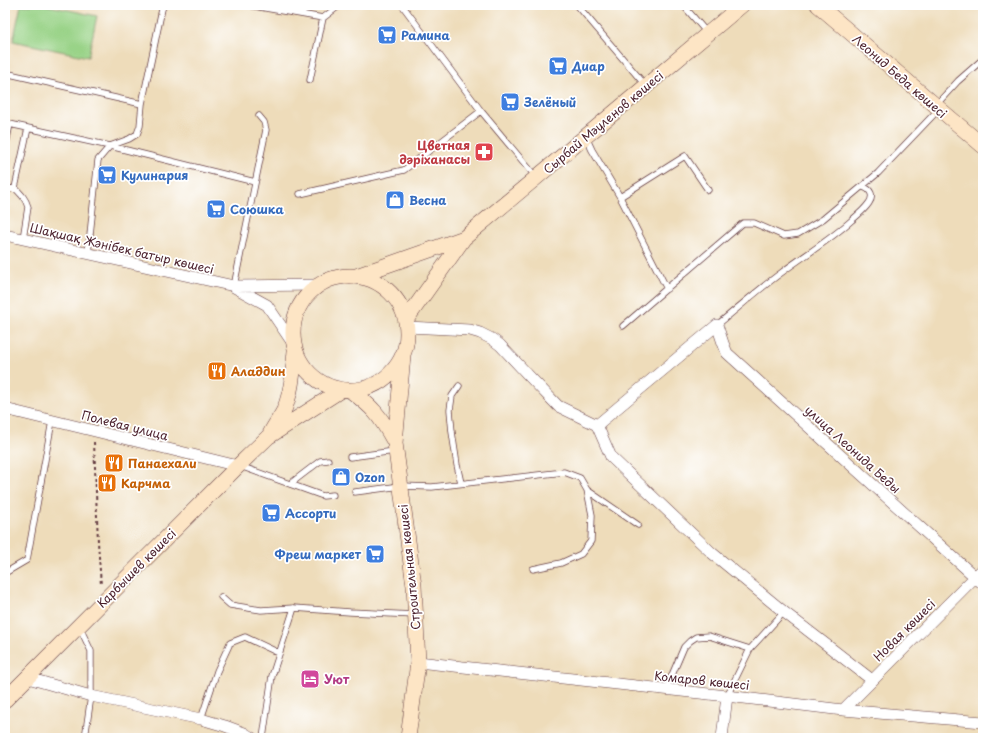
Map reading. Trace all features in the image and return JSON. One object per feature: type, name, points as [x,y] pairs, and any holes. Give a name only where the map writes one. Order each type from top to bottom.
[{"type":"main road","name":"Сырбай Мәуленов көшесі","points":[[464,238],[742,5]]},
{"type":"main road","name":"Леонид Беда көшесі","points":[[818,5],[983,146]]},
{"type":"main road","points":[[268,437],[284,410],[290,389],[293,372],[294,347],[292,325],[297,310],[306,296],[319,285],[336,277],[356,276],[464,238]]},
{"type":"main road","points":[[406,324],[464,238]]},
{"type":"main road","points":[[356,276],[368,279],[388,290],[402,309],[406,324],[407,342],[403,356],[395,447]]},
{"type":"main road","points":[[294,347],[302,365],[312,377],[325,386],[346,391],[364,402],[375,412],[385,426],[395,447]]},
{"type":"main road","points":[[268,437],[346,391],[367,388],[382,381],[394,370],[403,356]]},
{"type":"main road","name":"Карбышев көшесі","points":[[5,700],[268,437]]},
{"type":"main road","name":"Строительная көшесі","points":[[395,447],[414,586],[418,662],[408,738]]},
{"type":"street","name":"Шақшақ Жәнібек батыр көшесі","points":[[5,234],[234,286],[319,285]]},
{"type":"street","name":"Шақшақ Жәнібек батыр көшесі","points":[[234,286],[267,305],[294,347]]},
{"type":"street","points":[[406,324],[470,330],[480,333],[500,345],[558,406],[597,425],[611,457],[712,553],[784,612],[872,680]]},
{"type":"street","points":[[597,425],[717,325]]},
{"type":"street","name":"улица Леонида Беды","points":[[717,325],[727,353],[981,576]]},
{"type":"street","name":"Полевая улица","points":[[5,409],[238,466]]},
{"type":"street","name":"Новая көшесі","points":[[843,710],[872,680],[981,576]]},
{"type":"street","name":"Комаров көшесі","points":[[418,662],[843,710],[983,722]]},
{"type":"street","points":[[28,678],[91,696],[202,719],[244,733],[252,738]]},
{"type":"street","points":[[722,738],[727,696]]},
{"type":"lane","points":[[88,253],[98,160],[110,146],[137,134],[140,126],[142,104],[164,5]]},
{"type":"lane","points":[[248,5],[323,18]]},
{"type":"lane","points":[[310,80],[323,18],[340,5]]},
{"type":"lane","points":[[402,5],[481,111],[536,177]]},
{"type":"lane","points":[[577,5],[646,86]]},
{"type":"lane","points":[[683,5],[708,34]]},
{"type":"lane","points":[[623,326],[743,223],[754,223],[784,236],[798,234],[823,219],[878,173],[958,82],[983,59]]},
{"type":"lane","points":[[5,73],[142,104]]},
{"type":"lane","points":[[300,194],[404,170],[481,111]]},
{"type":"lane","points":[[234,286],[266,130],[264,122],[259,116]]},
{"type":"lane","points":[[5,149],[8,123],[110,146],[255,182]]},
{"type":"lane","points":[[15,188],[28,128]]},
{"type":"lane","points":[[586,136],[592,150],[620,197],[667,289]]},
{"type":"lane","points":[[620,197],[685,156],[708,190]]},
{"type":"lane","points":[[717,325],[780,274],[839,232],[859,214],[870,202],[872,196],[867,188],[863,187]]},
{"type":"lane","points":[[5,190],[15,188]]},
{"type":"lane","points":[[15,188],[25,199],[28,207],[23,239]]},
{"type":"lane","points":[[459,386],[452,396],[450,410],[452,432],[461,483]]},
{"type":"lane","points":[[5,573],[27,560],[52,421]]},
{"type":"lane","points":[[350,457],[395,447]]},
{"type":"lane","points":[[290,484],[320,461],[328,460]]},
{"type":"lane","points":[[238,466],[323,496],[333,495]]},
{"type":"lane","points":[[355,492],[401,486],[432,487],[564,472],[580,478],[587,490],[592,515],[591,541],[580,554],[561,563],[533,569]]},
{"type":"lane","points":[[587,490],[638,525]]},
{"type":"lane","points":[[221,597],[230,605],[260,610],[294,608],[415,615]]},
{"type":"lane","points":[[263,738],[272,676],[294,608]]},
{"type":"lane","points":[[727,696],[750,648],[784,612]]},
{"type":"lane","points":[[79,626],[91,651],[91,696],[85,738]]},
{"type":"lane","points":[[666,689],[684,647],[696,637],[709,636],[750,648]]},
{"type":"lane","points":[[202,719],[217,671],[230,643],[245,637],[279,653]]},
{"type":"path","points":[[94,431],[102,602]]},
{"type":"green space","points":[[21,5],[45,5],[97,16],[88,57],[13,41]]},
{"type":"place","name":"Рамина","points":[[387,35]]},
{"type":"place","name":"Диар","points":[[558,66]]},
{"type":"place","name":"Зелёный","points":[[510,102]]},
{"type":"place","name":"Цветная дәріханасы","points":[[484,152]]},
{"type":"place","name":"Кулинария","points":[[107,175]]},
{"type":"place","name":"Весна","points":[[395,200]]},
{"type":"place","name":"Союшка","points":[[216,209]]},
{"type":"place","name":"Аладдин","points":[[217,371]]},
{"type":"place","name":"Панаехали","points":[[114,463]]},
{"type":"place","name":"Ozon","points":[[341,477]]},
{"type":"place","name":"Карчма","points":[[107,483]]},
{"type":"place","name":"Ассорти","points":[[271,513]]},
{"type":"place","name":"Фреш маркет","points":[[375,554]]},
{"type":"place","name":"Уют","points":[[310,679]]}]
